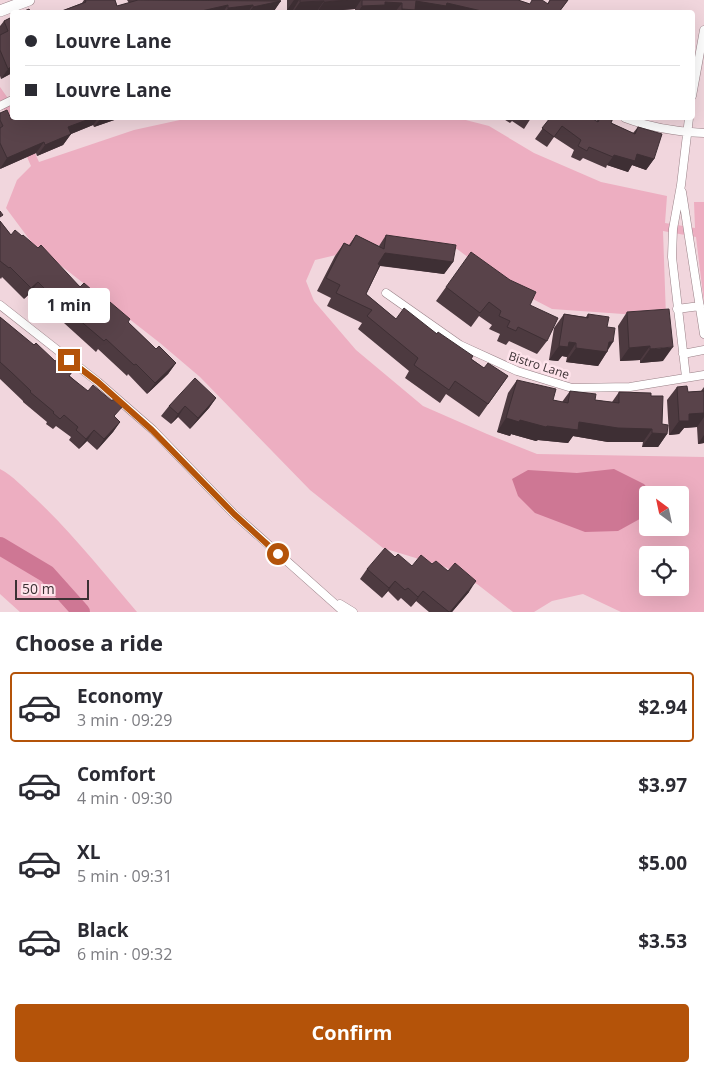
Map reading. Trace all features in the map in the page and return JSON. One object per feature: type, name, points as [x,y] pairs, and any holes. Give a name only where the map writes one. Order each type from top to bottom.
[{"type":"main road","points":[[0,11],[29,0]]},
{"type":"street","points":[[695,80],[704,30]]},
{"type":"street","points":[[632,120],[687,132],[704,133]]},
{"type":"street","points":[[686,377],[672,265],[672,246],[689,120]]},
{"type":"street","points":[[681,185],[704,334]]},
{"type":"street","name":"Bistro Lane","points":[[386,293],[460,345],[517,372],[572,388],[630,387],[704,375]]},
{"type":"street","points":[[0,305],[98,382],[152,430],[234,514],[344,612]]},
{"type":"street","points":[[677,309],[700,306]]},
{"type":"street","points":[[683,354],[704,350]]},
{"type":"street","points":[[322,593],[353,612]]},
{"type":"shaded area","points":[[0,87],[10,101],[10,119],[0,105]]},
{"type":"shaded area","points":[[11,120],[20,120],[39,162],[134,130],[180,120],[466,120],[489,126],[534,153],[601,182],[667,196],[665,223],[695,228],[694,202],[704,202],[704,303],[696,237],[663,231],[666,317],[552,309],[504,284],[457,249],[378,245],[315,260],[306,281],[314,301],[356,350],[423,406],[537,454],[704,457],[704,612],[621,612],[583,594],[552,601],[534,612],[513,612],[477,584],[445,567],[383,548],[310,490],[200,377],[160,343],[32,243],[6,208],[17,180],[31,166]]},
{"type":"shaded area","points":[[0,469],[18,482],[49,511],[137,612],[20,612],[0,594]]},
{"type":"shaded area","points":[[614,469],[644,484],[646,486],[639,486],[639,519],[618,531],[585,532],[535,513],[518,496],[512,479],[528,470],[577,473]]},
{"type":"building","points":[[85,0],[115,0],[117,6],[138,0],[281,1],[253,7],[253,5],[228,8],[228,5],[206,10],[64,10],[86,2]]},
{"type":"building","points":[[300,0],[348,0],[300,2]]},
{"type":"building","points":[[362,0],[518,0],[530,4],[532,0],[542,0],[548,4],[550,0],[568,0],[560,10],[477,10],[447,3],[446,6],[416,1],[415,10],[402,9],[402,3],[385,2],[385,5],[362,6]]},
{"type":"building","points":[[10,18],[10,68],[8,69],[0,50],[0,35],[8,31],[4,21]]},
{"type":"building","points":[[7,110],[10,120],[87,120],[68,127],[71,134],[45,145],[44,142],[7,158],[0,143],[0,128],[3,126],[0,120],[0,113]]},
{"type":"building","points":[[548,120],[594,120],[598,122],[599,120],[612,120],[611,123],[635,134],[638,127],[662,134],[654,159],[637,154],[635,161],[614,155],[613,157],[589,147],[587,151],[578,146],[581,140],[562,126],[554,137],[542,128]]},
{"type":"building","points":[[0,221],[11,235],[15,230],[38,248],[41,245],[80,287],[84,283],[108,304],[110,302],[130,319],[128,322],[156,349],[159,346],[176,363],[155,383],[106,339],[104,341],[71,313],[75,308],[62,296],[57,301],[38,282],[31,288],[10,267],[0,261]]},
{"type":"building","points":[[356,235],[384,249],[386,235],[456,245],[453,262],[385,253],[378,264],[380,265],[366,294],[396,319],[404,308],[437,334],[438,332],[473,356],[471,359],[484,368],[488,363],[508,376],[488,404],[455,381],[449,390],[414,365],[418,358],[367,316],[372,310],[336,293],[340,285],[326,278],[344,243],[350,246]]},
{"type":"building","points":[[471,252],[510,280],[536,292],[530,305],[558,318],[547,341],[518,327],[516,331],[507,327],[510,321],[499,316],[501,311],[489,302],[480,313],[446,287]]},
{"type":"building","points":[[669,309],[673,347],[650,349],[650,346],[629,348],[627,312]]},
{"type":"building","points":[[564,314],[588,318],[588,314],[609,317],[607,327],[615,328],[613,342],[609,342],[607,352],[576,348],[576,343],[569,342],[568,347],[559,346]]},
{"type":"building","points":[[0,317],[34,345],[36,343],[55,361],[57,360],[72,372],[69,376],[88,391],[93,385],[112,401],[114,398],[123,406],[114,416],[120,422],[104,439],[94,430],[86,439],[76,430],[78,427],[64,415],[60,419],[0,362]]},
{"type":"building","points":[[195,378],[216,398],[198,418],[185,406],[178,414],[169,406]]},
{"type":"building","points":[[517,380],[556,389],[553,400],[568,403],[570,391],[596,394],[595,400],[619,403],[619,392],[651,393],[651,396],[663,396],[662,424],[668,425],[667,434],[652,433],[652,429],[618,428],[579,422],[578,430],[546,427],[506,418]]},
{"type":"building","points":[[687,386],[688,392],[704,391],[704,413],[689,414],[689,421],[679,421],[677,387]]},
{"type":"building","points":[[385,548],[395,557],[398,554],[412,566],[421,555],[432,564],[436,561],[448,571],[455,563],[476,581],[449,612],[423,591],[418,597],[408,588],[405,590],[395,581],[389,588],[367,569]]},
{"type":"waterway","points":[[0,546],[47,574],[81,612]]},
{"type":"route","points":[[69,360],[98,382],[152,430],[234,514],[278,554]]}]
